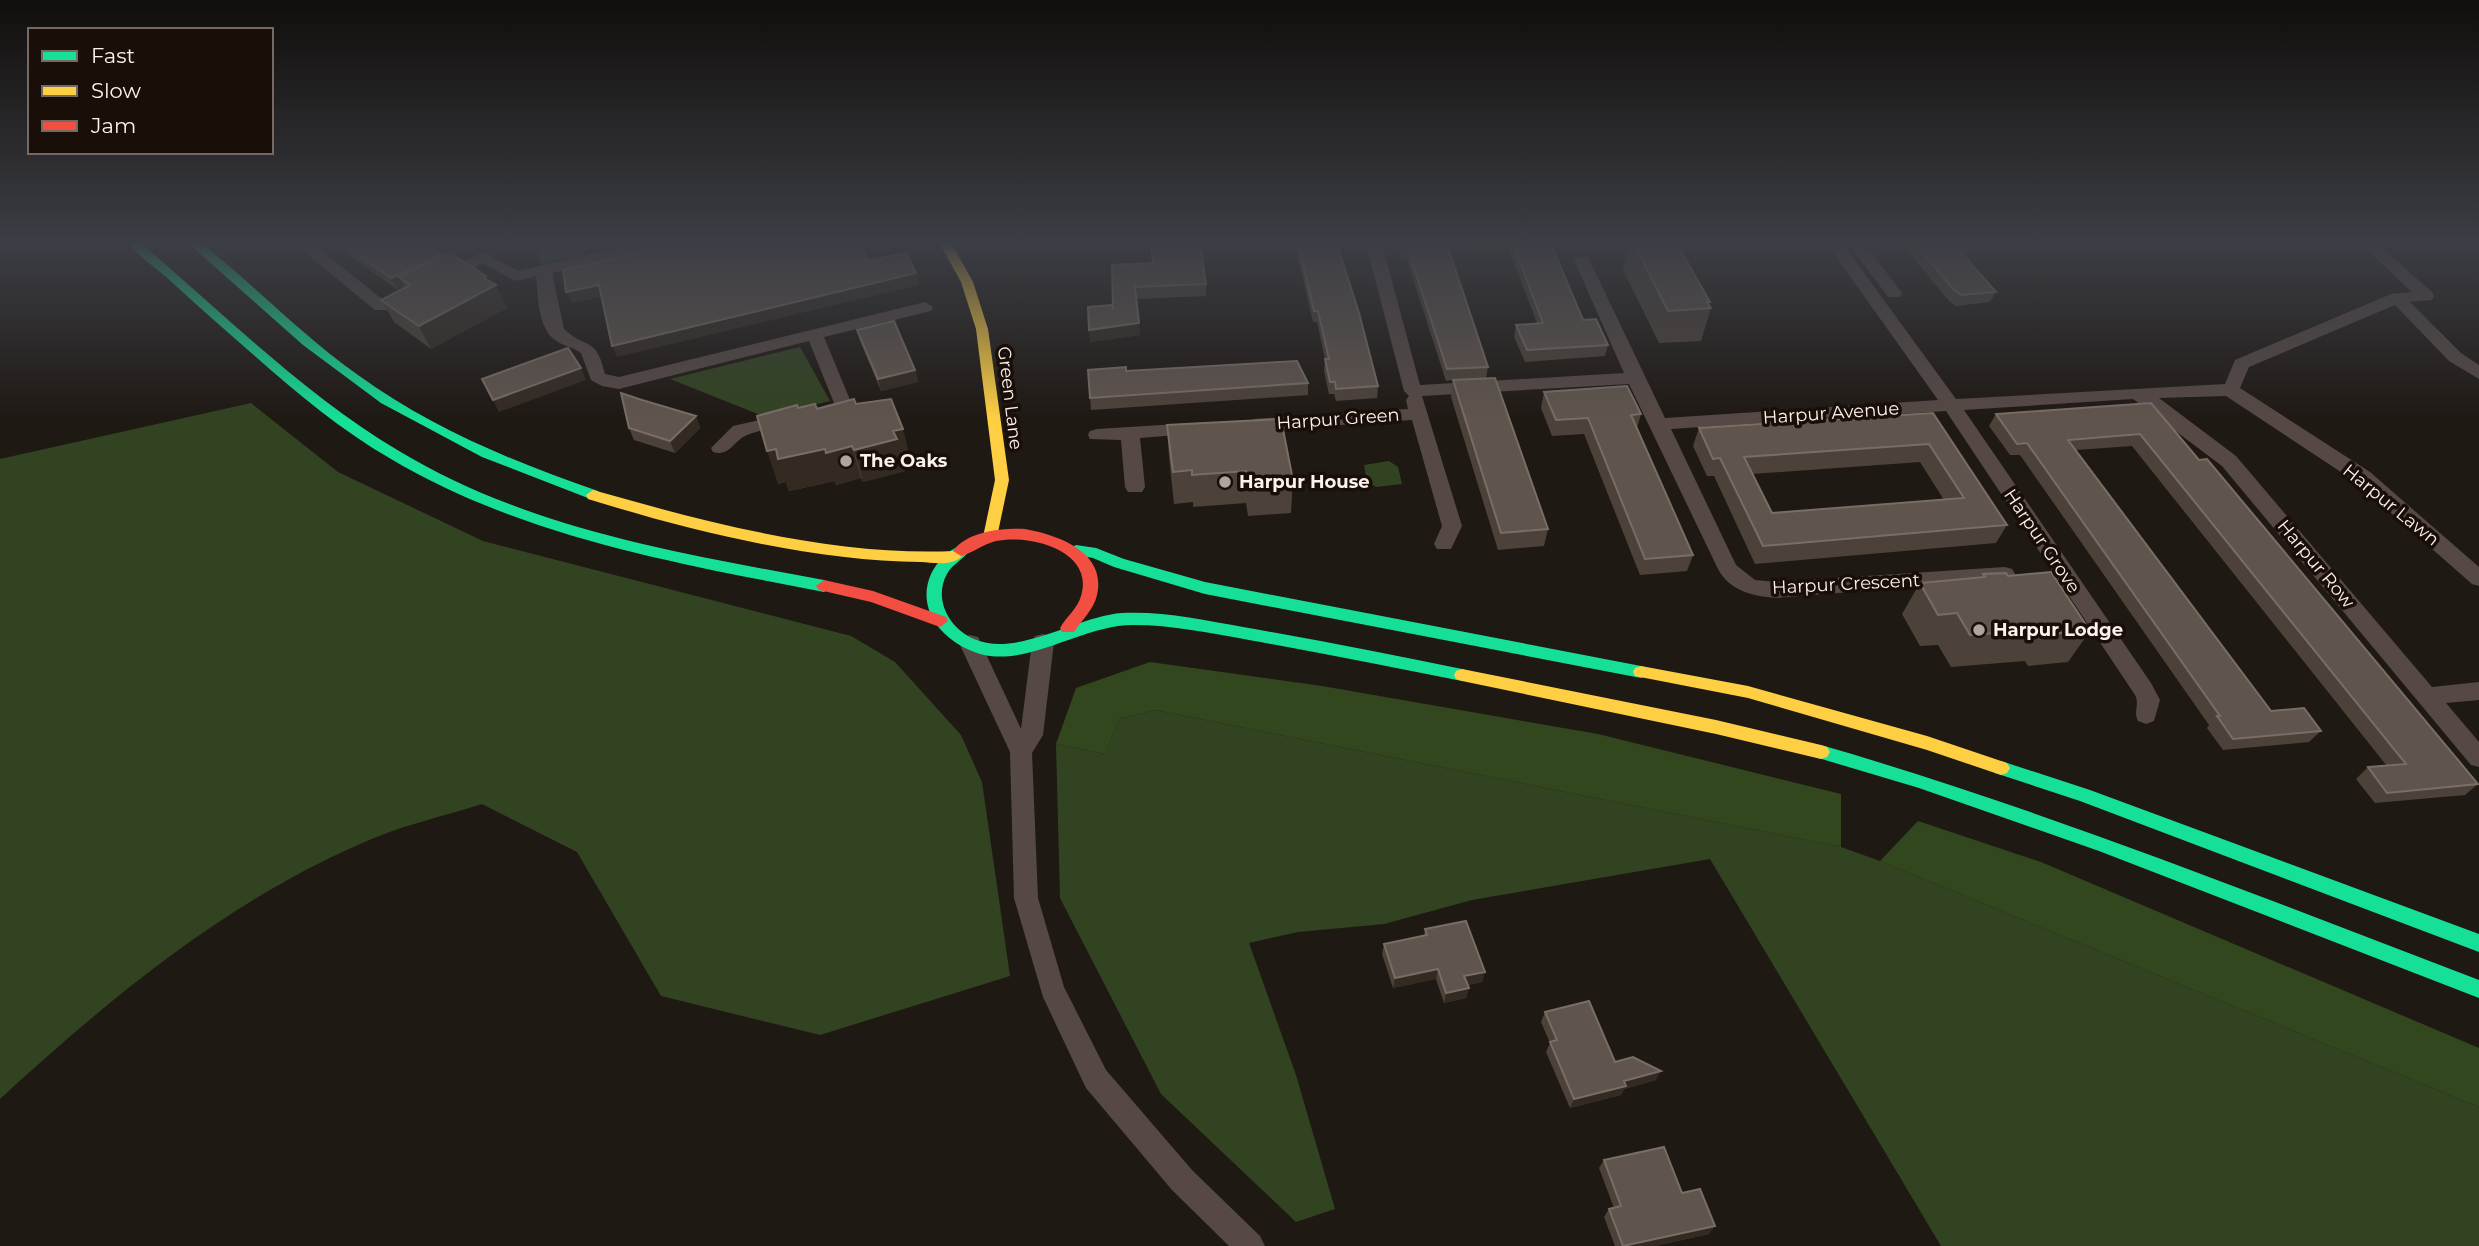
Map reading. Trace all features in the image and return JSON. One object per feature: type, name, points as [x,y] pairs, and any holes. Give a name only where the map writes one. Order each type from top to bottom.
[{"type":"main road","points":[[206,302],[268,361],[336,416],[397,456],[476,495],[539,519],[633,547],[731,569],[852,591],[940,621]]},
{"type":"main road","points":[[262,302],[342,371],[409,415],[465,446],[540,479],[686,522],[808,545],[908,560],[954,556]]},
{"type":"main road","name":"Green Lane","points":[[973,302],[982,329],[1002,480],[990,537]]},
{"type":"main road","name":"Green Lane","points":[[1002,480],[1016,501]]},
{"type":"main road","points":[[1033,528],[1076,550],[1087,564],[1091,597],[1082,613],[1068,628],[1043,642],[1014,649],[991,649],[970,643],[953,634],[940,621],[933,605],[934,588],[941,571],[954,556],[970,545],[990,537],[1033,528]]},
{"type":"main road","points":[[1076,550],[1096,553],[1119,563],[1205,588],[1748,692],[1927,743],[2084,795],[2479,943]]},
{"type":"main road","points":[[1068,628],[1108,620],[1152,620],[1191,625],[1648,713],[1839,756],[1938,786],[2151,862],[2479,989]]},
{"type":"street","points":[[549,302],[555,330],[562,338],[578,343],[589,351],[598,379],[604,383],[619,383],[925,307]]},
{"type":"street","points":[[1389,302],[1452,526],[1444,544]]},
{"type":"street","points":[[1601,302],[1659,424]]},
{"type":"street","name":"Harpur Grove","points":[[1877,302],[1951,405],[2143,689],[2148,700],[2146,715]]},
{"type":"street","points":[[2230,390],[2237,379],[2241,364],[2387,302]]},
{"type":"street","points":[[2401,302],[2455,357],[2479,373]]},
{"type":"street","points":[[720,448],[740,430],[844,407],[814,333]]},
{"type":"street","points":[[1413,391],[1635,378]]},
{"type":"street","name":"Harpur Avenue","points":[[1659,424],[2134,393],[2230,390]]},
{"type":"street","name":"Harpur Lawn","points":[[2230,390],[2363,477],[2479,579]]},
{"type":"street","name":"Harpur Row","points":[[2134,393],[2150,400],[2229,461],[2479,758]]},
{"type":"street","name":"Harpur Green","points":[[1239,426],[1419,414]]},
{"type":"street","name":"Harpur Crescent","points":[[1659,424],[1728,569],[1734,578],[1755,589],[1776,590],[2006,574]]},
{"type":"street","points":[[1097,435],[1212,428]]},
{"type":"street","points":[[1130,433],[1135,487]]},
{"type":"street","points":[[1021,752],[1032,735],[1043,642]]},
{"type":"street","points":[[970,643],[1021,752],[1026,898],[1052,989],[1096,1079],[1182,1180],[1250,1246]]},
{"type":"street","points":[[2427,696],[2479,691]]},
{"type":"green space","points":[[800,347],[830,401],[765,417],[670,379]]},
{"type":"green space","points":[[251,403],[338,472],[483,541],[851,636],[895,662],[961,735],[982,782],[1010,976],[820,1035],[661,996],[577,852],[482,804],[375,838],[310,868],[261,895],[170,956],[126,990],[0,1099],[0,459]]},
{"type":"green space","points":[[1389,461],[1398,467],[1402,484],[1376,487],[1367,481],[1364,465]]},
{"type":"green space","points":[[1150,662],[1322,686],[1598,734],[1841,794],[1841,847],[1155,710],[1119,719],[1105,754],[1056,744],[1076,688]]},
{"type":"green space","points":[[1155,710],[1841,847],[1880,861],[2479,1107],[2479,1246],[1941,1246],[1710,859],[1472,900],[1384,924],[1298,932],[1249,943],[1296,1075],[1335,1209],[1296,1222],[1161,1094],[1060,898],[1056,744],[1105,754],[1119,719]]},
{"type":"green space","points":[[1918,821],[2041,862],[2479,1048],[2479,1107],[1880,861]]},
{"type":"building","points":[[384,302],[464,302],[419,326]]},
{"type":"building","points":[[603,302],[795,302],[612,346]]},
{"type":"building","points":[[1113,302],[1137,302],[1139,323],[1089,330],[1088,307],[1112,305],[1113,310]]},
{"type":"building","points":[[1312,302],[1356,302],[1378,386],[1336,389],[1335,382],[1330,382],[1325,359],[1329,359],[1318,311],[1314,311]]},
{"type":"building","points":[[1425,302],[1466,302],[1488,367],[1447,369]]},
{"type":"building","points":[[1535,302],[1575,302],[1583,320],[1596,319],[1608,345],[1527,350],[1516,325],[1543,323]]},
{"type":"building","points":[[1664,302],[1707,302],[1711,308],[1668,311]]},
{"type":"building","points":[[894,321],[915,370],[878,379],[857,330]]},
{"type":"building","points":[[568,348],[581,368],[493,400],[482,379]]},
{"type":"building","points":[[1297,361],[1308,383],[1090,398],[1088,370],[1126,367],[1126,371]]},
{"type":"building","points":[[1495,378],[1548,529],[1501,533],[1453,380]]},
{"type":"building","points":[[1627,386],[1641,414],[1631,415],[1693,555],[1645,559],[1588,418],[1556,420],[1544,392]]},
{"type":"building","points":[[621,393],[696,416],[670,441],[629,428]]},
{"type":"building","points":[[854,399],[856,404],[891,399],[903,429],[893,431],[897,439],[854,450],[852,446],[826,453],[825,449],[778,459],[776,449],[767,451],[757,416],[797,405],[798,408],[815,404],[817,409]]},
{"type":"building","points":[[2151,403],[2199,460],[2207,459],[2478,784],[2387,793],[2368,767],[2406,764],[2140,434],[2068,440],[2271,711],[2304,708],[2321,731],[2233,739],[2217,716],[2220,716],[2027,443],[2017,444],[1996,414]]},
{"type":"building","points":[[1933,413],[2007,525],[1763,546],[1720,458],[1713,459],[1699,428]],"holes":[[[1929,444],[1964,498],[1772,513],[1744,457]]]},
{"type":"building","points":[[1281,419],[1293,480],[1248,484],[1246,471],[1192,475],[1192,470],[1173,472],[1167,425]]},
{"type":"building","points":[[2051,572],[2090,631],[2050,634],[2046,629],[1970,635],[1957,613],[1938,615],[1920,583],[1985,577],[1983,574],[2006,573],[2008,576]]},
{"type":"building","points":[[1466,921],[1485,972],[1464,976],[1469,988],[1446,993],[1438,969],[1395,978],[1384,944],[1427,935],[1425,929]]},
{"type":"building","points":[[1589,1001],[1615,1062],[1633,1057],[1661,1071],[1624,1081],[1626,1086],[1574,1099],[1550,1042],[1557,1040],[1545,1012]]},
{"type":"building","points":[[1664,1147],[1682,1193],[1700,1189],[1715,1226],[1623,1246],[1609,1209],[1621,1206],[1604,1160]]},
{"type":"traffic: fast","points":[[202,302],[325,407],[394,455],[444,482],[495,505],[603,540],[824,586]]},
{"type":"traffic: fast","points":[[262,302],[307,343],[354,379],[419,420],[487,454],[593,495]]},
{"type":"traffic: fast","points":[[1076,550],[1096,553],[1119,563],[1205,588],[1641,672]]},
{"type":"traffic: fast","points":[[961,551],[948,561],[935,585],[937,611],[953,634],[967,643],[986,649],[1005,650],[1103,622],[1138,619],[1217,629],[1462,675]]},
{"type":"traffic: fast","points":[[1821,752],[1920,781],[2104,845],[2479,989]]},
{"type":"traffic: fast","points":[[2001,768],[2084,795],[2479,943]]},
{"type":"traffic: slow","points":[[973,302],[982,329],[1002,480],[990,537]]},
{"type":"traffic: slow","points":[[593,495],[692,522],[803,544],[903,557],[954,556]]},
{"type":"traffic: slow","points":[[1641,672],[1748,692],[1927,743],[2001,768]]},
{"type":"traffic: slow","points":[[1462,675],[1716,727],[1821,752]]},
{"type":"traffic: jam","points":[[961,551],[985,539],[1012,534],[1040,537],[1068,548],[1088,568],[1091,581],[1089,596],[1068,628]]},
{"type":"traffic: jam","points":[[824,586],[873,597],[940,621]]},
{"type":"place","name":"The Oaks","points":[[846,461]]},
{"type":"place","name":"Harpur House","points":[[1225,482]]},
{"type":"place","name":"Harpur Lodge","points":[[1979,630]]}]
